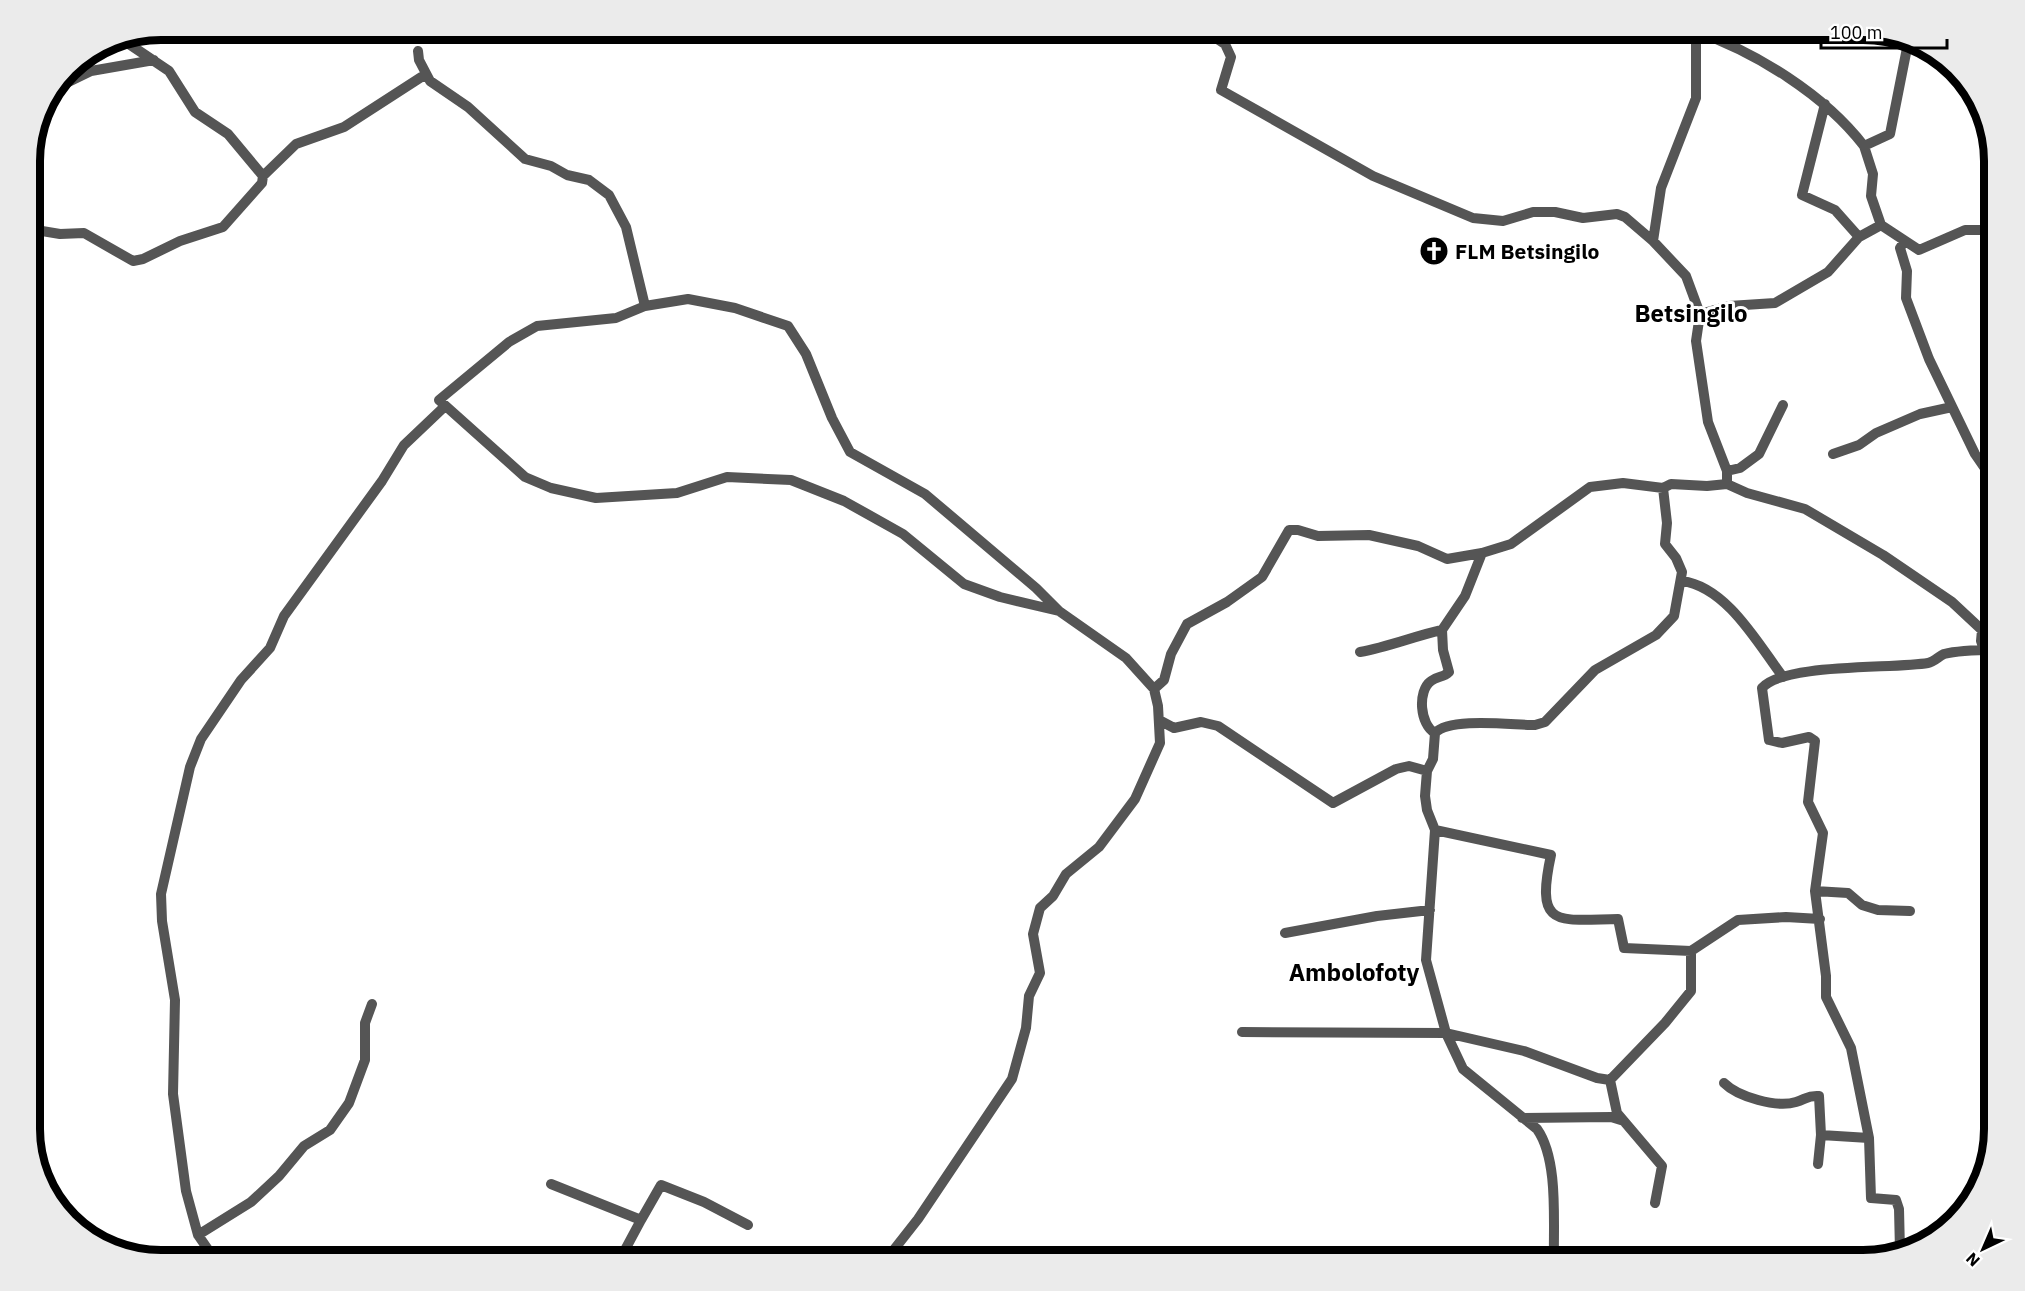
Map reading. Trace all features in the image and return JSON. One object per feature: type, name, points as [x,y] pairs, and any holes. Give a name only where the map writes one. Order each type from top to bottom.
[{"type":"street","points":[[1219,40],[1225,44],[1231,57],[1221,90],[1373,176],[1473,218],[1503,221],[1533,212],[1555,212],[1583,218],[1617,214],[1625,217],[1653,241],[1686,276],[1700,314],[1696,341],[1708,422],[1727,471],[1727,484]]},
{"type":"street","points":[[1653,241],[1661,188],[1696,98],[1695,40]]},
{"type":"street","points":[[1717,40],[1771,65],[1791,82],[1826,104],[1864,146],[1873,174],[1871,196],[1881,225],[1904,242],[1919,250],[1965,230],[1984,230]]},
{"type":"street","points":[[131,45],[154,60],[180,86],[184,99],[195,112],[228,134],[263,176]]},
{"type":"street","points":[[1864,146],[1890,134],[1907,49]]},
{"type":"street","points":[[418,51],[419,60],[426,75],[439,89],[479,116],[525,159],[551,166],[567,175],[589,180],[609,195],[626,227],[645,306]]},
{"type":"street","points":[[73,80],[91,71],[154,60]]},
{"type":"street","points":[[41,231],[60,234],[84,233],[134,261],[143,259],[180,241],[223,226],[262,183],[263,176],[296,144],[344,127],[426,75]]},
{"type":"street","points":[[1826,104],[1802,195],[1835,210],[1858,237]]},
{"type":"street","points":[[1700,314],[1730,306],[1775,303],[1828,272],[1858,237],[1881,225]]},
{"type":"street","points":[[1904,242],[1900,248],[1907,271],[1906,298],[1941,387],[1984,467]]},
{"type":"street","points":[[894,1250],[918,1220],[1012,1078],[1026,1028],[1029,996],[1040,973],[1033,934],[1040,908],[1053,896],[1066,874],[1099,847],[1134,799],[1160,743],[1154,689],[1111,645],[1083,631],[925,494],[850,452],[832,418],[806,354],[788,326],[705,301],[688,299],[645,306],[616,318],[537,326],[509,342],[439,400],[444,407],[525,477],[551,488],[596,498],[677,493],[727,477],[791,480],[844,501],[903,534],[964,584],[1000,597],[1059,611]]},
{"type":"street","points":[[1727,471],[1740,468],[1759,454],[1783,405]]},
{"type":"street","points":[[208,1250],[198,1235],[186,1191],[175,1123],[175,1000],[162,921],[161,894],[190,767],[201,739],[241,680],[270,648],[284,616],[382,481],[404,445],[444,407]]},
{"type":"street","points":[[1833,454],[1859,445],[1876,434],[1920,414],[1952,407]]},
{"type":"street","points":[[1154,689],[1164,680],[1170,654],[1187,624],[1227,602],[1262,577],[1289,530],[1298,530],[1318,536],[1369,535],[1418,546],[1447,559],[1482,553],[1521,538],[1590,487],[1623,483],[1663,488],[1671,484],[1707,486],[1727,484],[1747,493],[1805,509],[1883,555],[1952,602],[1982,630],[1981,641],[1984,644]]},
{"type":"street","points":[[1554,1250],[1551,1169],[1545,1140],[1537,1129],[1463,1069],[1446,1033],[1426,960],[1435,830],[1427,810],[1425,796],[1427,771],[1433,759],[1435,733],[1441,727],[1461,724],[1535,725],[1545,722],[1595,670],[1656,635],[1667,626],[1674,616],[1682,581],[1676,558],[1665,544],[1666,513],[1663,488]]},
{"type":"street","points":[[1435,733],[1428,729],[1422,714],[1428,683],[1449,672],[1443,650],[1442,630],[1465,596],[1482,553]]},
{"type":"street","points":[[1682,581],[1704,587],[1726,603],[1783,677]]},
{"type":"street","points":[[1360,652],[1390,646],[1415,636],[1442,630]]},
{"type":"street","points":[[1900,1245],[1899,1209],[1896,1200],[1870,1198],[1869,1138],[1851,1048],[1826,997],[1826,976],[1815,891],[1823,833],[1808,802],[1815,741],[1809,737],[1782,743],[1769,740],[1761,688],[1766,683],[1783,677],[1840,667],[1931,663],[1944,654],[1984,651]]},
{"type":"street","points":[[1159,720],[1174,728],[1200,722],[1218,726],[1333,803],[1396,769],[1408,766],[1427,771]]},
{"type":"street","points":[[1435,830],[1551,855],[1544,884],[1547,906],[1562,920],[1618,919],[1624,948],[1691,951],[1738,920],[1786,917],[1820,919]]},
{"type":"street","points":[[1815,891],[1848,893],[1862,905],[1878,910],[1910,911]]},
{"type":"street","points":[[1285,933],[1377,916],[1430,910]]},
{"type":"street","points":[[1610,1080],[1665,1023],[1690,991],[1691,951]]},
{"type":"street","points":[[198,1235],[251,1202],[279,1176],[304,1146],[330,1130],[349,1103],[365,1060],[365,1023],[372,1004]]},
{"type":"street","points":[[1242,1032],[1446,1033],[1524,1051],[1597,1078],[1610,1080]]},
{"type":"street","points":[[1610,1080],[1617,1113],[1662,1166],[1655,1203]]},
{"type":"street","points":[[1724,1083],[1737,1092],[1777,1104],[1797,1102],[1808,1095],[1819,1096],[1821,1135],[1818,1164]]},
{"type":"street","points":[[1522,1118],[1611,1118],[1624,1121]]},
{"type":"street","points":[[1821,1135],[1869,1138]]},
{"type":"street","points":[[551,1184],[640,1220]]},
{"type":"street","points":[[625,1250],[661,1185],[704,1202],[748,1225]]},
{"type":"place","name":"FLM Betsingilo","points":[[1434,251]]},
{"type":"district","name":"Betsingilo","points":[[1691,313]]},
{"type":"district","name":"Ambolofoty","points":[[1354,972]]}]
